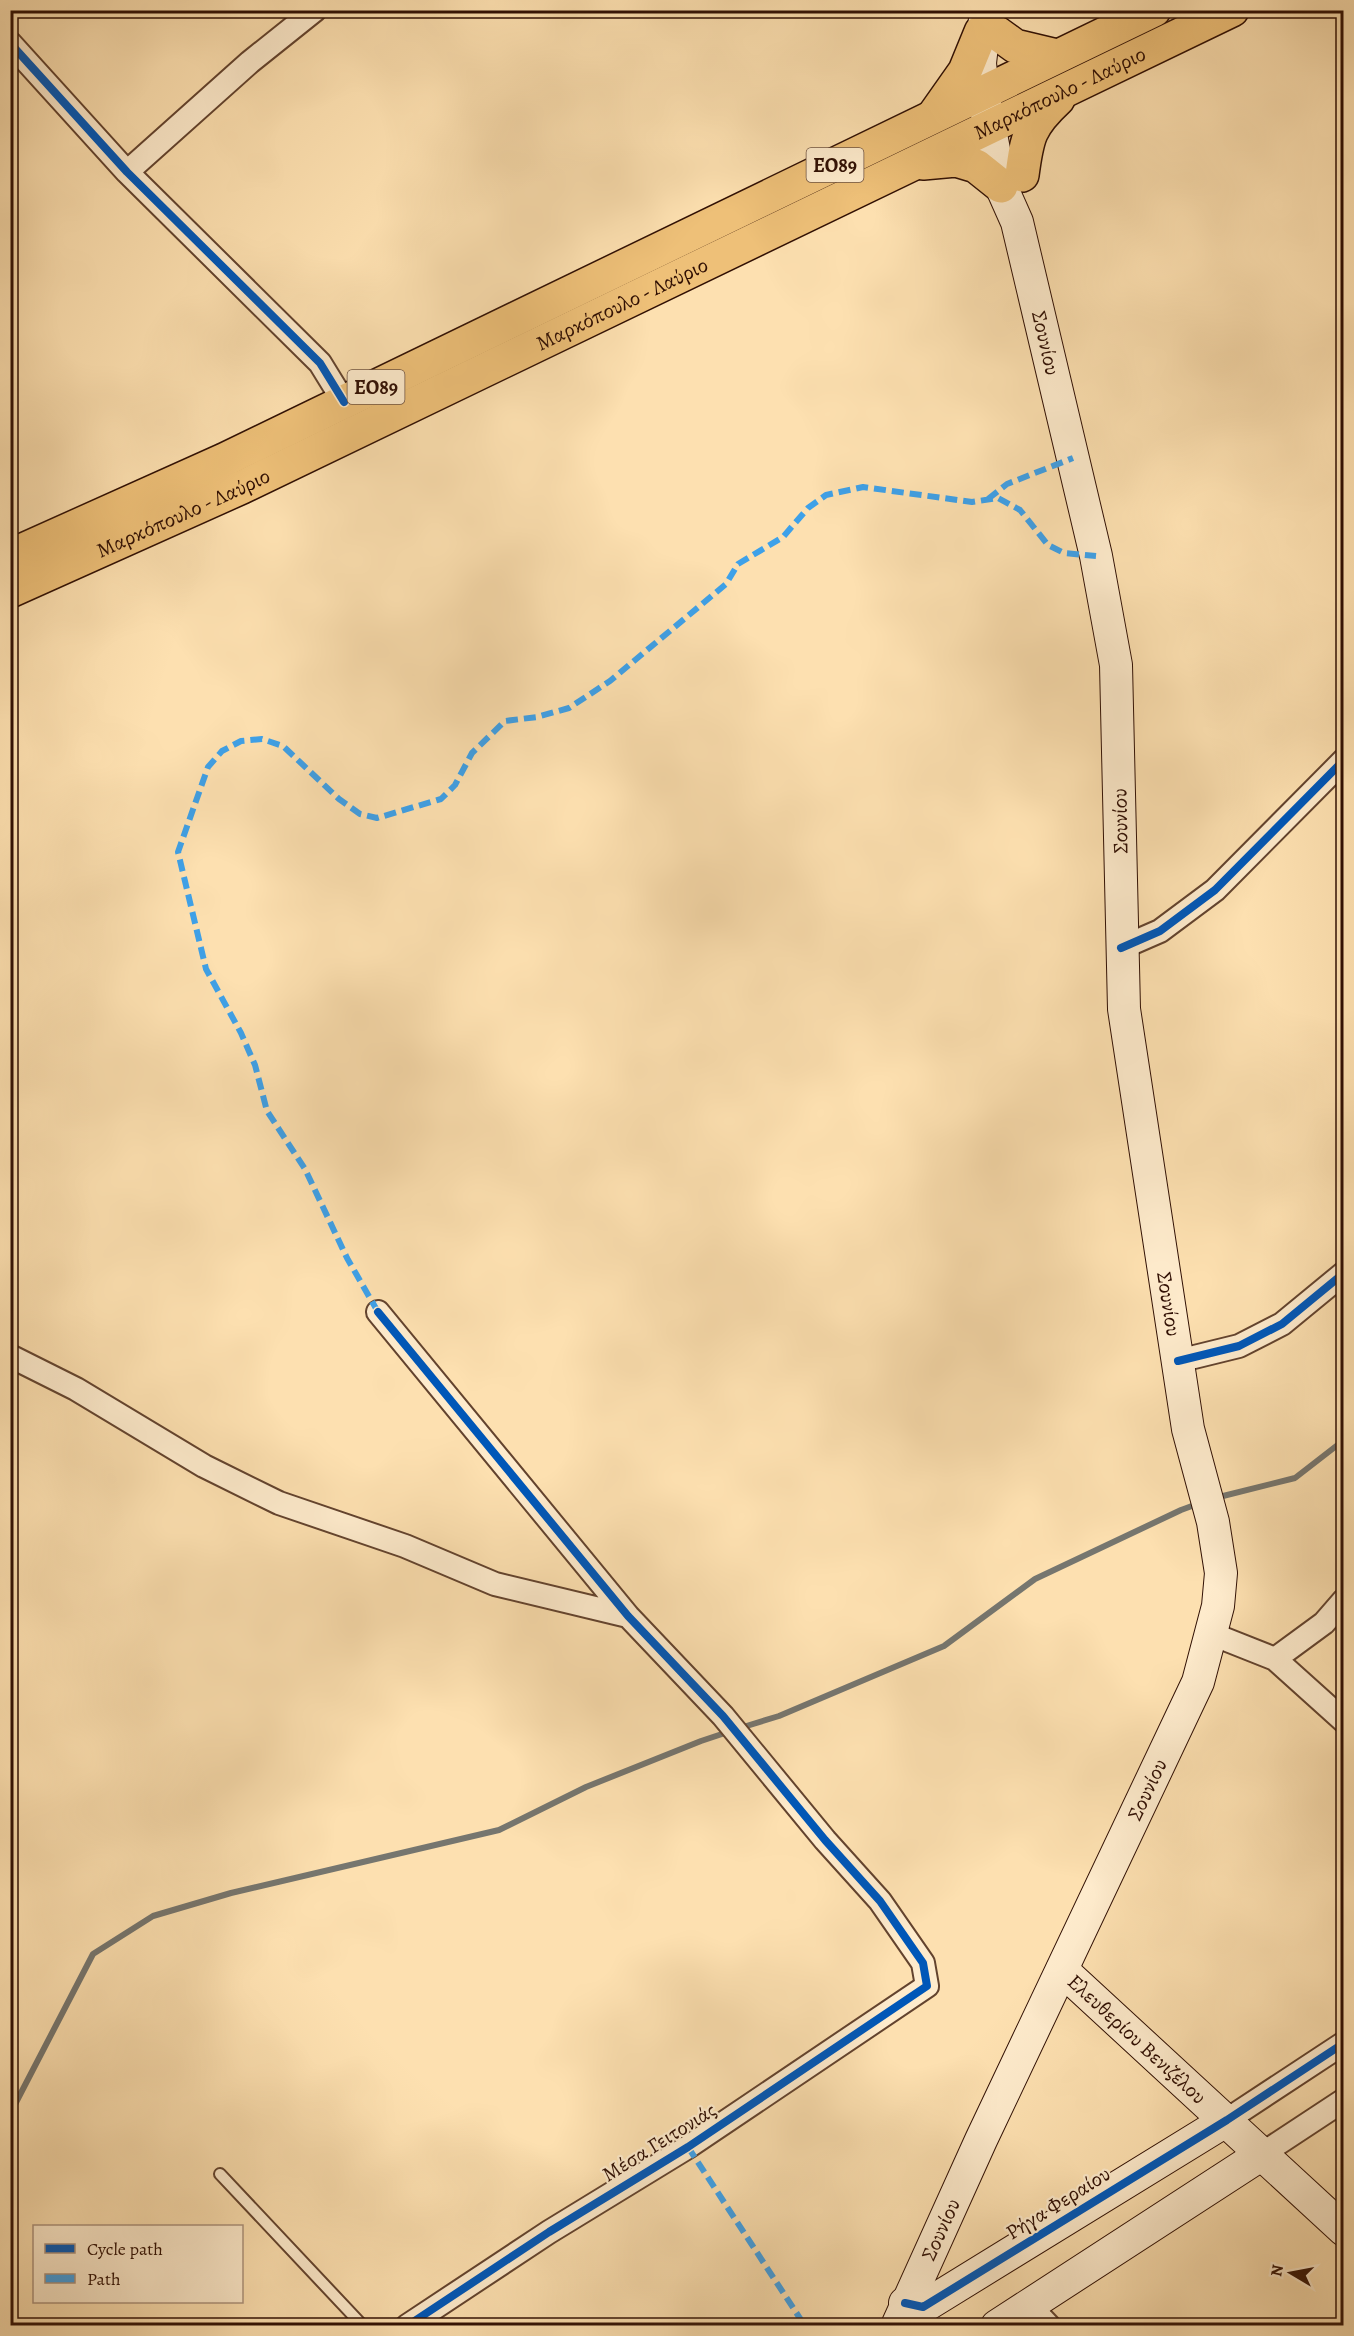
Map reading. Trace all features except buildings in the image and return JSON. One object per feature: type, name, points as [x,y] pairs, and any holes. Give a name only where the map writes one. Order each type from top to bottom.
[{"type":"highway","name":"Μαρκόπουλο - Λαύριο","points":[[10,556],[139,500],[1154,10]]},
{"type":"highway","name":"Μαρκόπουλο - Λαύριο","points":[[10,591],[152,530],[1232,10]]},
{"type":"highway","points":[[932,119],[965,71],[988,22],[1015,46],[1057,56]]},
{"type":"highway","points":[[913,165],[956,160],[1011,181],[1037,118],[1073,85]]},
{"type":"main road","name":"Σουνίου","points":[[901,2314],[1198,1682],[1218,1606],[1221,1573],[1213,1522],[1188,1429],[1136,1100],[1124,1009],[1116,665],[1100,574],[1017,222],[995,88],[988,22]]},
{"type":"main road","name":"Ελευθερίου Βενιζέλου","points":[[1062,1970],[1344,2230]]},
{"type":"main road","name":"Ρήγα Φεραίου","points":[[901,2314],[923,2307],[1227,2120]]},
{"type":"main road","points":[[997,2325],[1039,2315],[1262,2154]]},
{"type":"street","points":[[127,172],[250,62],[315,10]]},
{"type":"street","points":[[10,43],[127,172],[320,363],[344,402]]},
{"type":"street","points":[[1121,948],[1160,931],[1215,890],[1344,760]]},
{"type":"street","points":[[1178,1361],[1239,1346],[1282,1324],[1344,1274]]},
{"type":"street","points":[[378,1312],[628,1616]]},
{"type":"street","points":[[10,1356],[76,1389],[204,1466],[279,1503],[405,1546],[495,1584],[628,1616]]},
{"type":"street","points":[[1275,1659],[1324,1623],[1344,1600]]},
{"type":"street","name":"Μέσα Γειτονιάς","points":[[407,2325],[437,2318],[549,2232],[688,2147],[927,1986],[923,1963],[880,1901],[723,1716],[628,1616]]},
{"type":"street","points":[[1212,1634],[1275,1659],[1344,1721]]},
{"type":"street","points":[[1227,2120],[1344,2043]]},
{"type":"street","points":[[1262,2154],[1344,2100]]},
{"type":"lane","points":[[220,2174],[363,2325]]},
{"type":"waterway","points":[[1215,1498],[1295,1478],[1344,1440]]},
{"type":"waterway","points":[[740,1728],[779,1716],[944,1646],[1035,1579],[1200,1503]]},
{"type":"waterway","points":[[10,2114],[93,1954],[153,1916],[231,1893],[499,1830],[586,1787],[731,1731]]},
{"type":"marked path","points":[[988,499],[1007,484],[1073,458]]},
{"type":"marked path","points":[[378,1312],[347,1258],[305,1169],[267,1111],[255,1065],[241,1033],[206,969],[178,852],[208,767],[222,751],[241,741],[262,739],[283,746],[339,799],[360,814],[377,818],[441,799],[455,785],[472,753],[505,721],[537,717],[569,708],[610,681],[726,584],[738,564],[783,537],[808,508],[826,495],[863,487],[972,502],[998,498],[1020,510],[1048,545],[1064,553],[1096,556]]},
{"type":"marked path","points":[[688,2147],[805,2326]]},
{"type":"cycle path","points":[[10,43],[127,172],[320,363],[344,402]]},
{"type":"cycle path","points":[[1121,948],[1160,931],[1215,890],[1344,760]]},
{"type":"cycle path","points":[[1178,1361],[1239,1346],[1282,1324],[1344,1273]]},
{"type":"cycle path","points":[[378,1312],[628,1616],[723,1716],[825,1840],[880,1901],[923,1963],[927,1986],[688,2147],[549,2232],[407,2326]]},
{"type":"cycle path","points":[[905,2303],[923,2307],[1227,2120],[1344,2043]]}]
